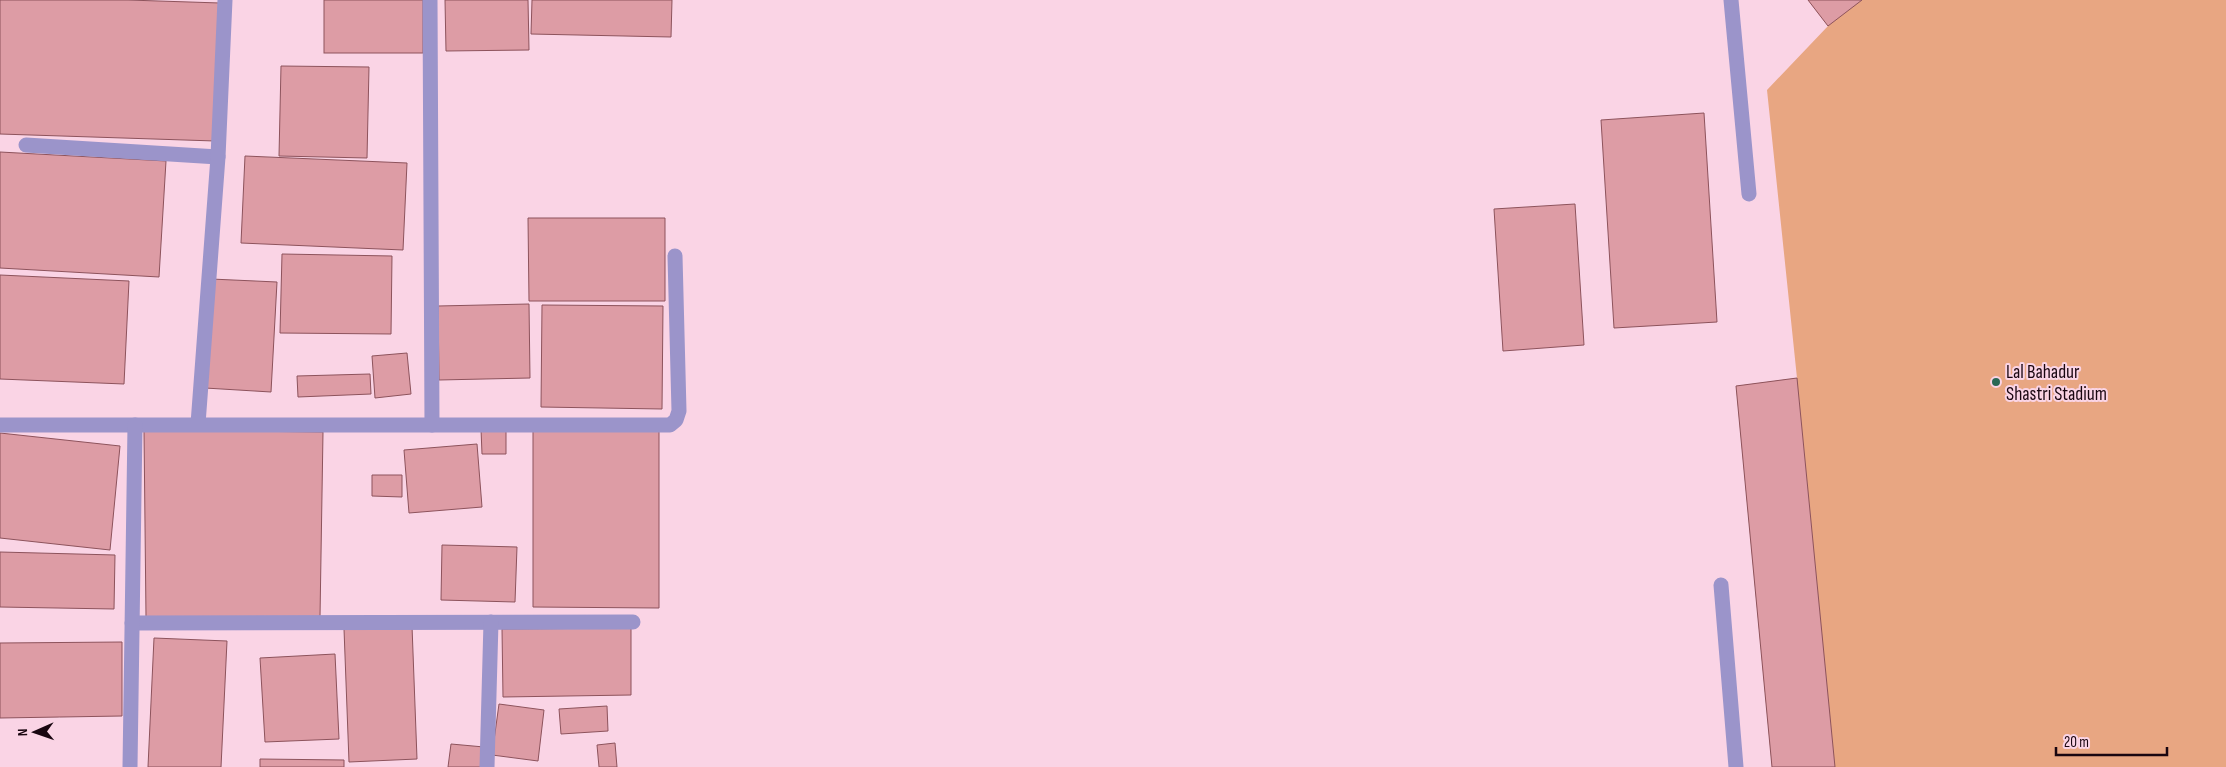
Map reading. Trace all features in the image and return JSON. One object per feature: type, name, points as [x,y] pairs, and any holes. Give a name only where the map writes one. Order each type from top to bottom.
[{"type":"street","points":[[198,424],[218,157],[225,0]]},
{"type":"street","points":[[430,0],[432,425]]},
{"type":"street","points":[[1730,0],[1750,194]]},
{"type":"street","points":[[26,145],[218,157]]},
{"type":"street","points":[[0,425],[670,425],[676,420],[679,411],[675,256]]},
{"type":"street","points":[[130,767],[135,425]]},
{"type":"street","points":[[1721,585],[1736,767]]},
{"type":"street","points":[[487,767],[491,622]]},
{"type":"street","points":[[132,623],[633,622]]},
{"type":"shaded area","name":"Lal Bahadur Shastri Stadium","points":[[1808,0],[2226,0],[2226,767],[1772,767],[1736,386],[1797,378],[1767,90],[1828,26]]},
{"type":"building","points":[[0,0],[128,0],[220,3],[215,141],[0,134]]},
{"type":"building","points":[[324,0],[423,0],[423,53],[324,53]]},
{"type":"building","points":[[445,0],[528,0],[529,50],[446,51]]},
{"type":"building","points":[[532,0],[672,0],[671,37],[531,34]]},
{"type":"building","points":[[1808,0],[1862,0],[1828,26]]},
{"type":"building","points":[[281,66],[369,67],[367,158],[279,156]]},
{"type":"building","points":[[1704,113],[1717,322],[1614,328],[1601,120]]},
{"type":"building","points":[[0,152],[166,161],[159,277],[0,268]]},
{"type":"building","points":[[245,156],[407,163],[403,250],[241,243]]},
{"type":"building","points":[[1575,204],[1584,345],[1503,351],[1494,209]]},
{"type":"building","points":[[528,218],[665,218],[665,301],[529,301]]},
{"type":"building","points":[[282,254],[392,256],[391,334],[280,333]]},
{"type":"building","points":[[0,275],[129,281],[124,384],[0,379]]},
{"type":"building","points":[[211,279],[277,282],[271,392],[205,388]]},
{"type":"building","points":[[529,304],[530,378],[439,380],[438,306]]},
{"type":"building","points":[[542,305],[663,306],[662,409],[541,407]]},
{"type":"building","points":[[407,353],[411,394],[375,398],[372,356]]},
{"type":"building","points":[[370,374],[371,394],[298,397],[297,376]]},
{"type":"building","points":[[1797,378],[1835,767],[1772,767],[1736,386]]},
{"type":"building","points":[[506,428],[506,454],[482,454],[481,429]]},
{"type":"building","points":[[144,430],[323,432],[320,617],[146,617]]},
{"type":"building","points":[[533,430],[659,431],[659,608],[533,607]]},
{"type":"building","points":[[0,433],[120,446],[110,550],[0,538]]},
{"type":"building","points":[[477,444],[482,507],[409,513],[404,450]]},
{"type":"building","points":[[372,475],[402,475],[402,497],[372,496]]},
{"type":"building","points":[[442,545],[517,547],[515,602],[441,600]]},
{"type":"building","points":[[0,552],[115,555],[114,609],[0,607]]},
{"type":"building","points":[[412,626],[417,759],[349,762],[344,629]]},
{"type":"building","points":[[631,628],[631,695],[503,697],[502,629]]},
{"type":"building","points":[[154,638],[227,641],[221,767],[148,767]]},
{"type":"building","points":[[122,642],[122,716],[0,718],[0,643]]},
{"type":"building","points":[[335,654],[339,739],[265,742],[260,658]]},
{"type":"building","points":[[499,704],[544,710],[538,761],[492,755]]},
{"type":"building","points":[[607,706],[608,731],[561,734],[559,709]]},
{"type":"building","points":[[615,743],[617,767],[599,767],[597,745]]},
{"type":"building","points":[[451,744],[484,747],[482,767],[448,767]]},
{"type":"building","points":[[260,759],[344,760],[344,767],[260,767]]},
{"type":"place","name":"Lal Bahadur Shastri Stadium","points":[[1996,382]]}]
